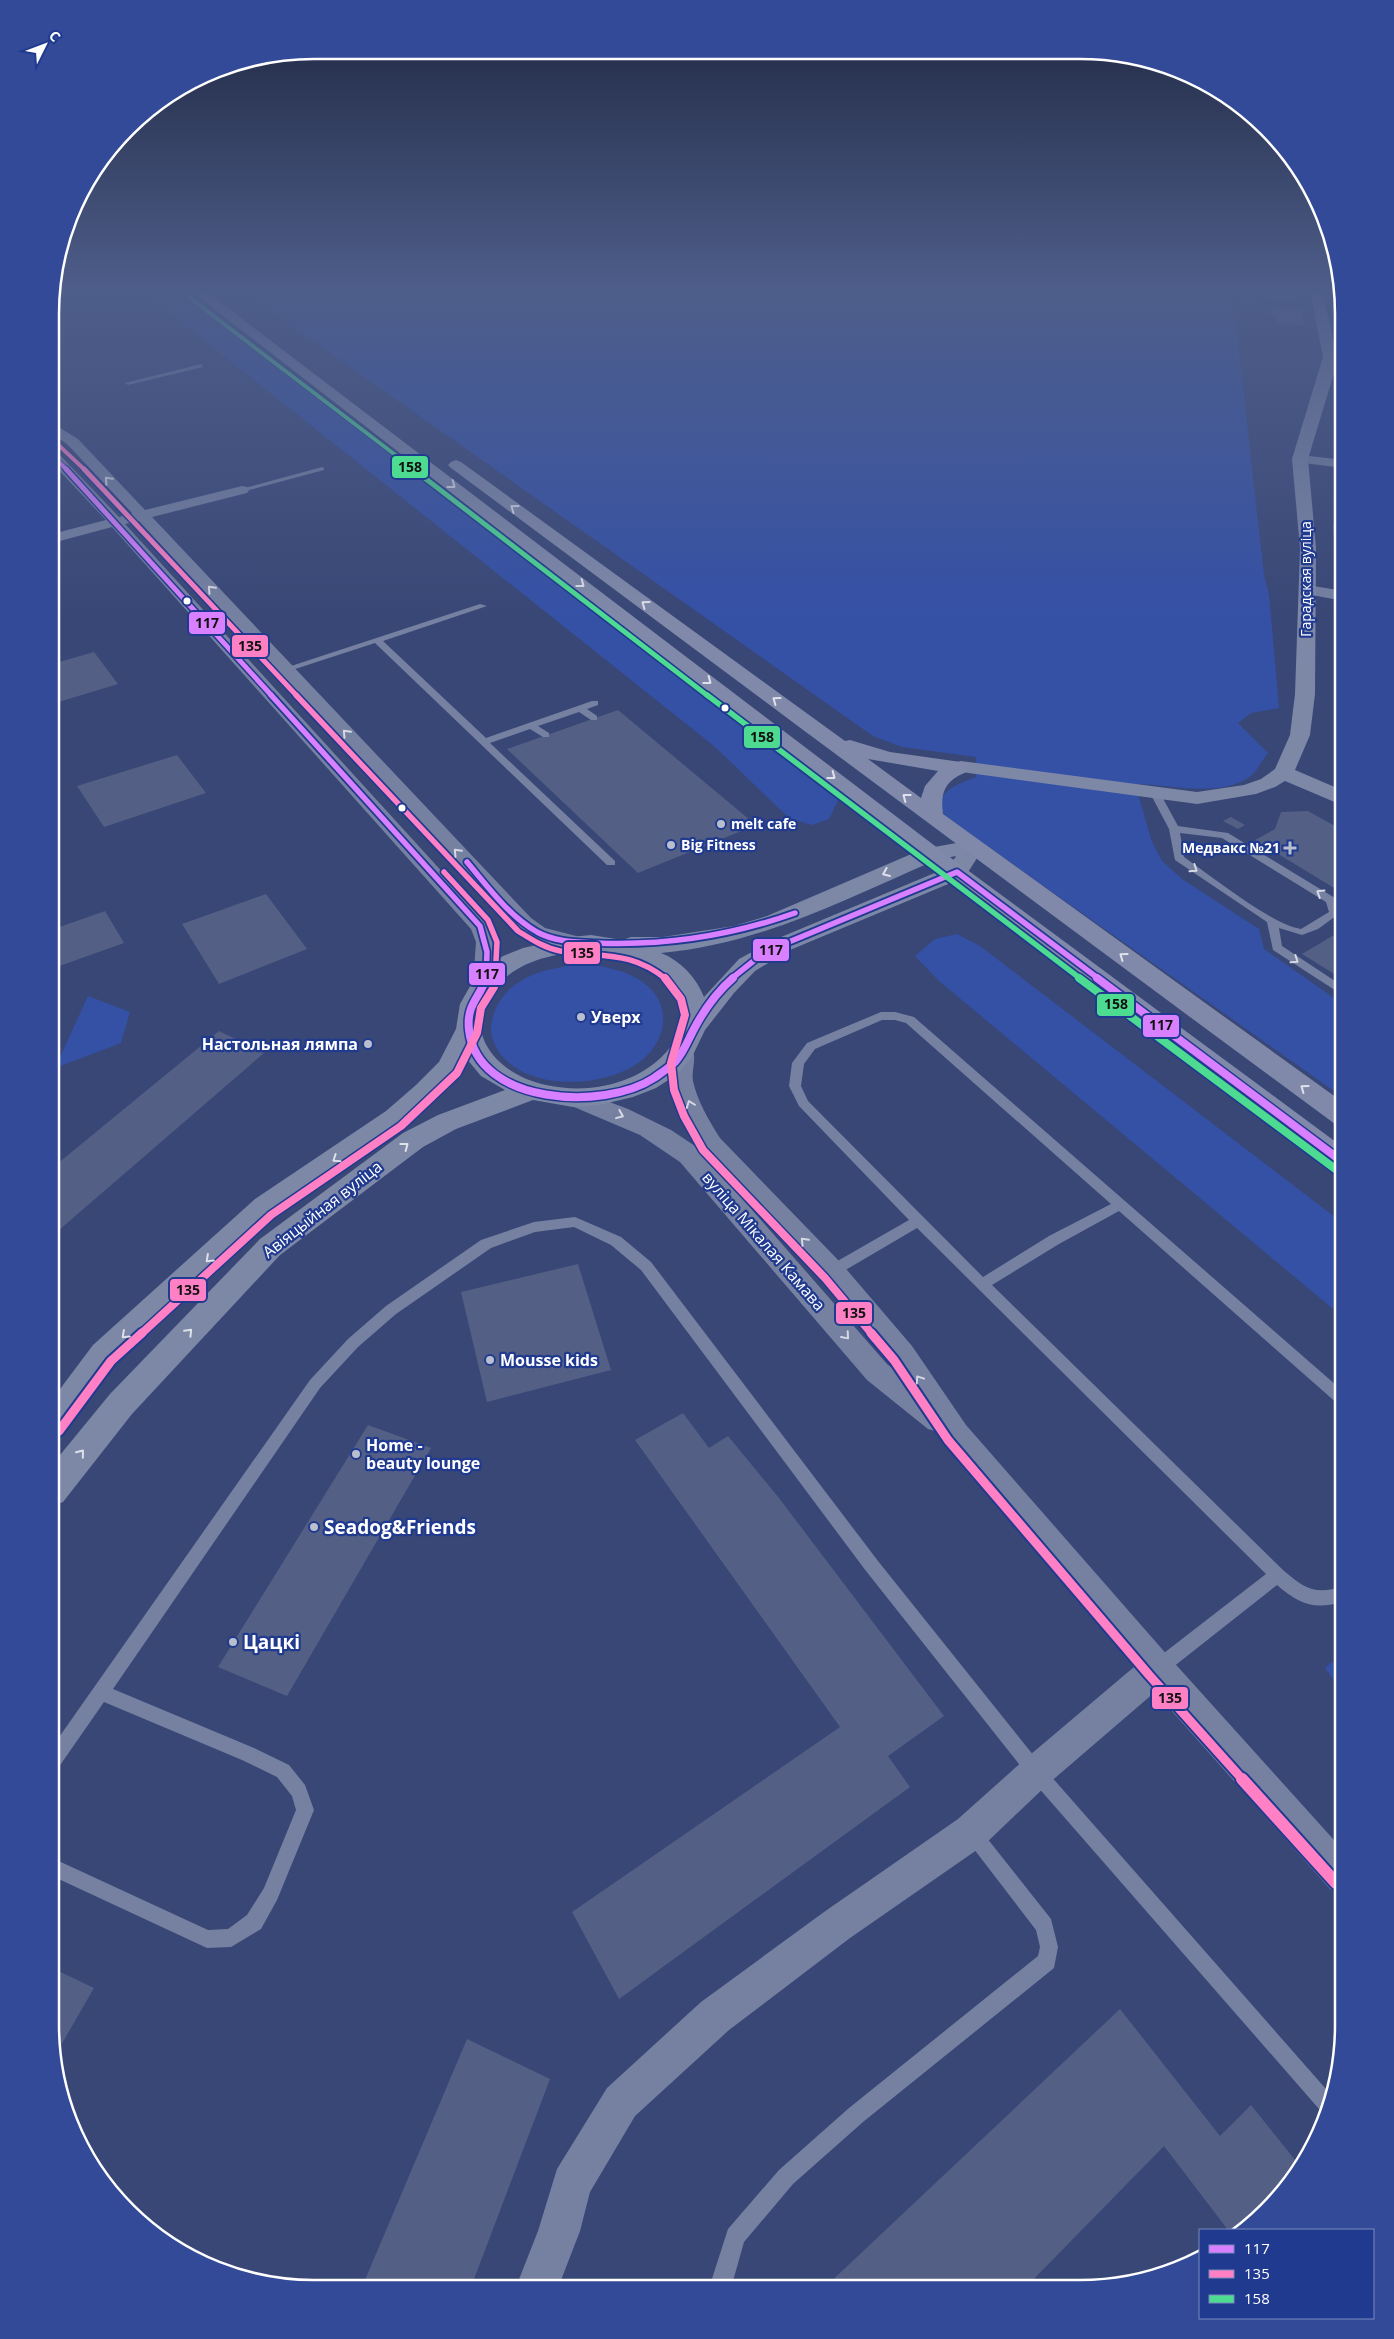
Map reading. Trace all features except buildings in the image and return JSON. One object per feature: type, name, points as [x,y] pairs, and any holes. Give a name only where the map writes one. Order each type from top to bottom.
[{"type":"main road","points":[[338,399],[931,854],[1335,1156]]},
{"type":"main road","name":"Гарадская вуліца","points":[[1283,773],[1300,736],[1304,713],[1308,548],[1300,459],[1319,399]]},
{"type":"main road","points":[[439,453],[824,735],[933,818],[1335,1110]]},
{"type":"main road","points":[[824,735],[860,750],[886,757],[1197,798],[1223,795],[1268,783],[1283,773],[1335,795]]},
{"type":"main road","points":[[933,818],[930,801],[934,785],[940,778],[961,767]]},
{"type":"main road","points":[[973,847],[957,872],[782,946],[747,965],[725,987],[694,1028],[683,1052],[659,1074],[634,1087],[605,1095],[574,1098],[531,1091],[505,1080],[485,1065],[472,1046],[468,1029],[471,1004],[484,984],[501,968],[523,956],[548,948],[576,943],[663,945],[737,933],[775,922],[931,854],[973,847]]},
{"type":"main road","points":[[614,945],[644,954],[674,972],[692,998],[695,1018],[694,1028]]},
{"type":"main road","name":"Авіяцыйная вуліца","points":[[59,1414],[104,1354],[265,1207],[395,1118],[425,1092],[449,1067],[468,1029]]},
{"type":"main road","name":"Авіяцыйная вуліца","points":[[59,1481],[121,1404],[270,1247],[413,1140],[447,1122],[531,1091]]},
{"type":"street","points":[[59,432],[73,442],[524,923],[538,933],[576,943]]},
{"type":"street","points":[[1300,459],[1335,463]]},
{"type":"street","points":[[59,463],[480,926],[487,942],[484,984]]},
{"type":"street","points":[[59,536],[242,490]]},
{"type":"street","points":[[1307,590],[1335,595]]},
{"type":"street","name":"вуліца Мікалая Камава","points":[[683,1052],[681,1080],[698,1125],[727,1161],[832,1271],[902,1354],[956,1434],[1157,1669],[1335,1866]]},
{"type":"street","name":"вуліца Мікалая Камава","points":[[574,1098],[649,1128],[672,1141],[689,1155],[877,1372],[956,1434]]},
{"type":"street","points":[[540,2280],[559,2232],[572,2184],[621,2102],[715,2016],[837,1925],[971,1832],[1036,1772],[1157,1669]]},
{"type":"lane","points":[[242,490],[322,469]]},
{"type":"lane","points":[[286,668],[483,606]]},
{"type":"lane","points":[[377,640],[611,863]]},
{"type":"lane","points":[[484,742],[595,703]]},
{"type":"lane","points":[[580,708],[594,718]]},
{"type":"lane","points":[[532,724],[546,736]]},
{"type":"lane","points":[[1155,793],[1174,829],[1179,858],[1272,921],[1289,931],[1301,933],[1335,913],[1335,907],[1331,900],[1225,835],[1174,829]]},
{"type":"lane","points":[[1272,921],[1277,948],[1335,986]]},
{"type":"lane","points":[[1335,1393],[910,1020],[895,1016],[881,1016],[811,1046],[798,1062],[795,1086],[803,1103],[918,1221],[1277,1575],[1299,1594],[1326,1599],[1335,1596]]},
{"type":"lane","points":[[984,1284],[1054,1240],[1119,1205]]},
{"type":"lane","points":[[832,1271],[918,1221]]},
{"type":"lane","points":[[59,1752],[315,1384],[353,1343],[405,1299],[486,1244],[534,1227],[575,1222],[616,1241],[646,1266],[872,1566],[1036,1772],[1324,2102]]},
{"type":"lane","points":[[1157,1669],[1277,1575]]},
{"type":"lane","points":[[59,1870],[207,1939],[231,1938],[254,1922],[271,1894],[305,1810],[299,1791],[283,1771],[248,1754],[100,1692]]},
{"type":"lane","points":[[722,2280],[735,2236],[786,2177],[856,2115],[1047,1961],[1050,1947],[1044,1926],[971,1832]]},
{"type":"shaded area","points":[[278,399],[320,399],[838,800],[829,819],[812,825],[789,818],[714,746]]},
{"type":"shaded area","points":[[396,399],[1244,399],[1264,575],[1269,595],[1279,708],[1251,713],[1238,723],[1268,753],[1252,775],[1226,787],[1195,789],[1135,784],[1152,842],[1162,861],[1182,879],[1259,929],[1264,949],[1335,999],[1335,1092],[946,817],[939,805],[941,799],[953,787],[976,777],[976,757],[902,747],[873,736]]},
{"type":"shaded area","points":[[957,934],[980,946],[1335,1217],[1335,1311],[939,981],[915,956],[935,939]]},
{"type":"shaded area","points":[[591,964],[627,973],[649,987],[657,997],[662,1007],[662,1030],[651,1051],[642,1060],[625,1070],[605,1077],[583,1081],[560,1082],[538,1078],[519,1070],[503,1057],[492,1036],[492,1021],[502,997],[512,987],[536,974],[563,967]]},
{"type":"shaded area","points":[[88,996],[130,1012],[121,1043],[59,1066],[59,1059]]},
{"type":"shaded area","points":[[1335,1660],[1335,1681],[1325,1668]]},
{"type":"transit line","name":"158","points":[[322,399],[925,862],[1335,1169]]},
{"type":"transit line","name":"135","points":[[59,444],[518,931],[541,945],[559,951],[612,955],[636,961],[659,973],[669,981],[681,999],[685,1015],[671,1063],[674,1090],[684,1116],[703,1150],[825,1278],[894,1360],[948,1440],[1149,1675],[1335,1882]]},
{"type":"transit line","name":"117","points":[[59,462],[101,506],[480,926],[487,952],[488,965],[484,984],[470,1008],[468,1021],[469,1035],[477,1055],[494,1074],[517,1087],[543,1095],[571,1098],[600,1096],[627,1090],[652,1079],[672,1065],[715,996],[747,965],[794,940],[957,872],[1335,1156]]},
{"type":"transit line","name":"117","points":[[467,862],[517,918],[544,936],[560,940],[625,944],[675,941],[747,929],[795,913]]},
{"type":"transit line","name":"135","points":[[59,1431],[111,1361],[271,1215],[401,1126],[457,1073],[477,1033],[481,1008],[494,987],[497,942],[488,920],[444,872]]},
{"type":"place","name":"melt cafe","points":[[721,824]]},
{"type":"place","name":"Big Fitness","points":[[671,845]]},
{"type":"place","name":"Медвакс №21","points":[[1290,848]]},
{"type":"place","name":"Уверх","points":[[581,1017]]},
{"type":"place","name":"Настольная лямпа","points":[[368,1044]]},
{"type":"place","name":"Mousse kids","points":[[490,1360]]},
{"type":"place","name":"Home - beauty lounge","points":[[356,1454]]},
{"type":"place","name":"Seadog&Friends","points":[[314,1527]]},
{"type":"place","name":"Цацкi","points":[[233,1642]]}]
